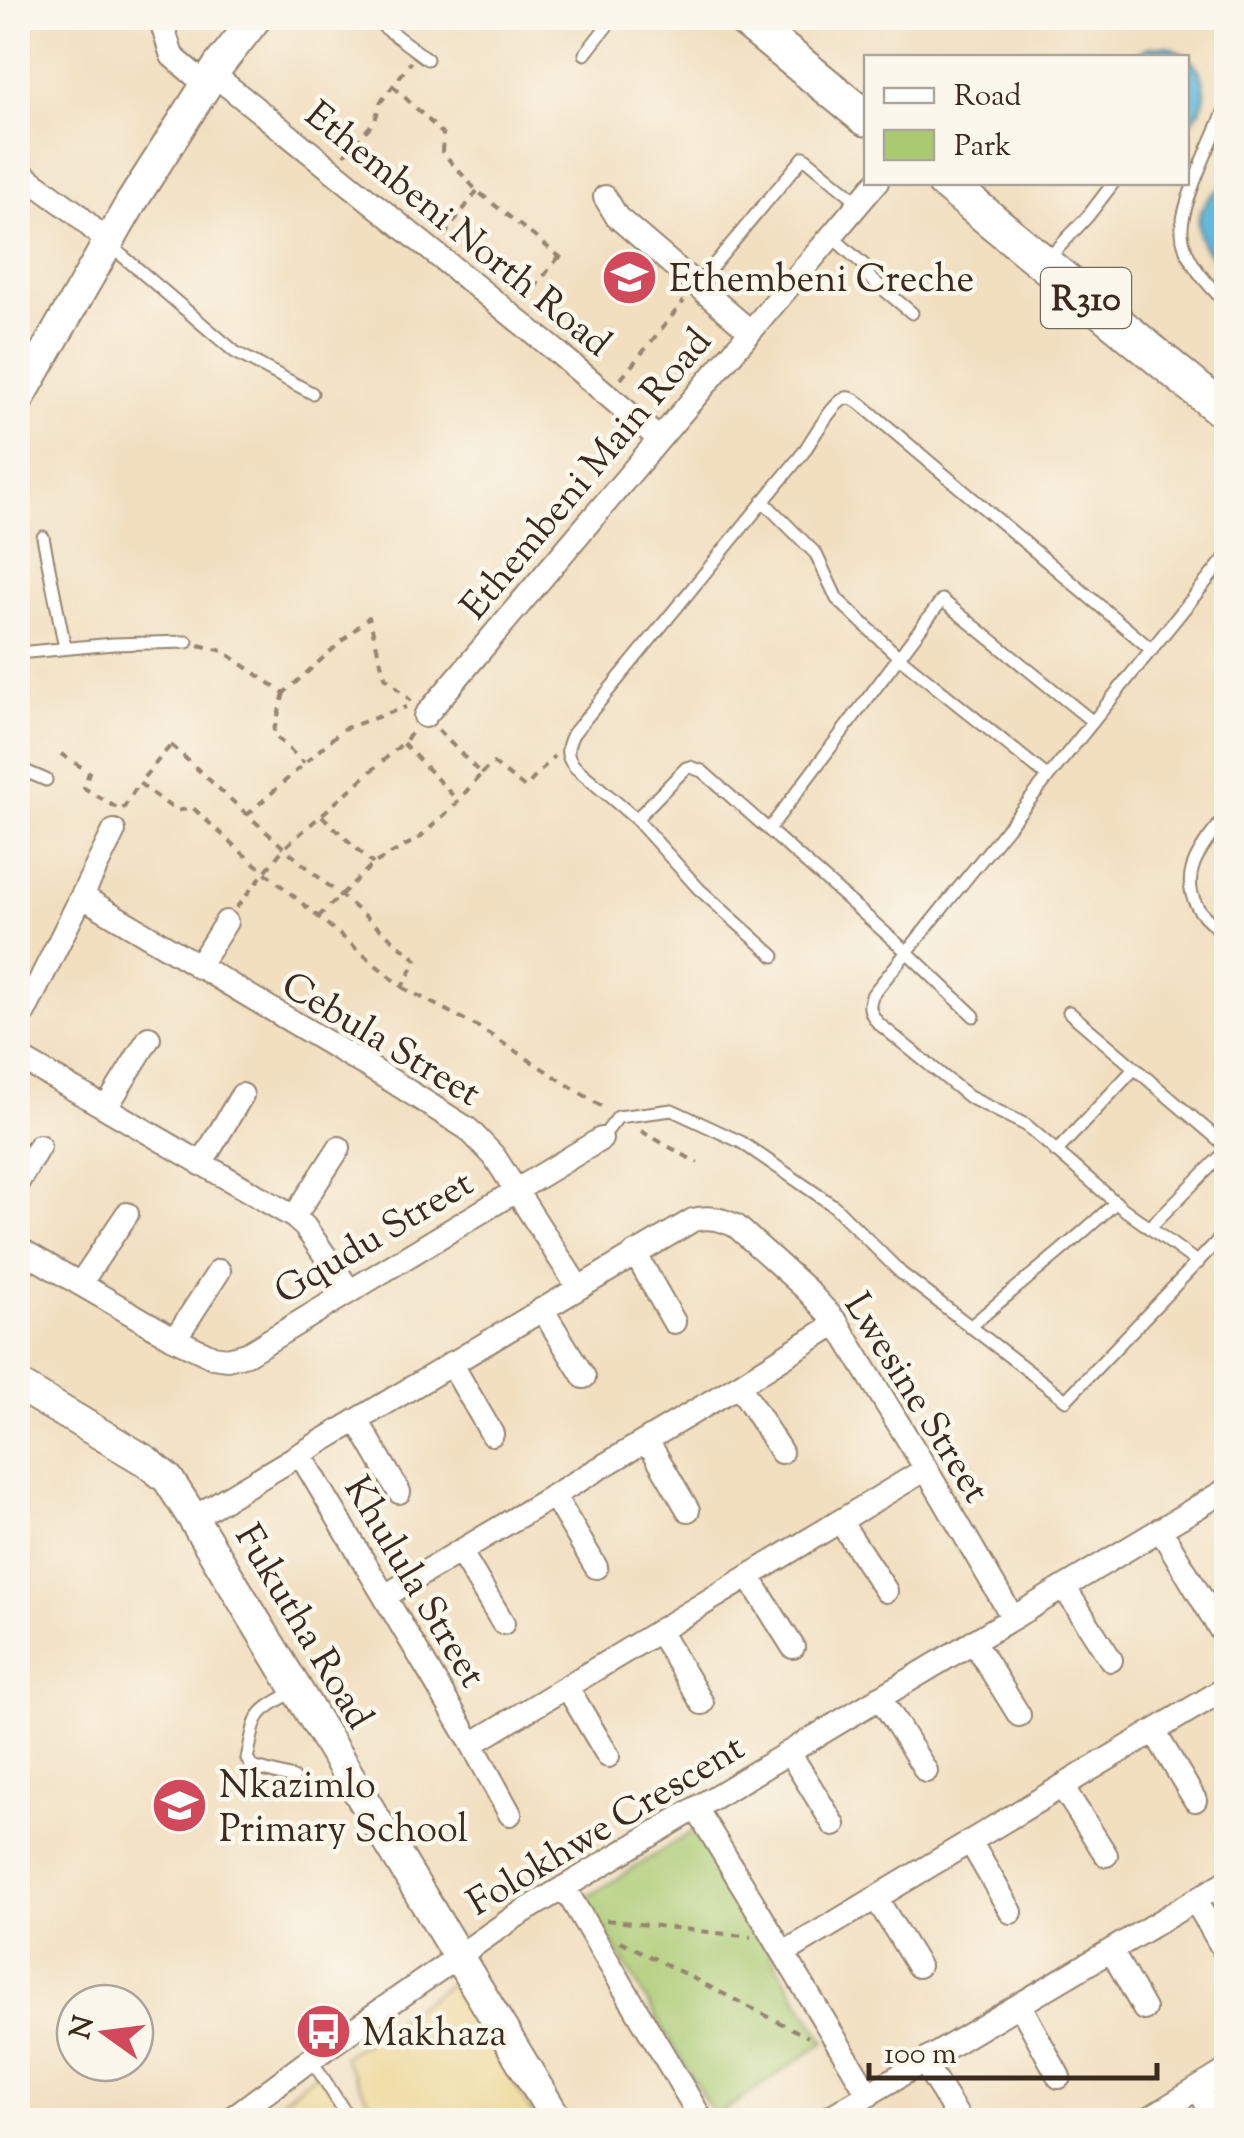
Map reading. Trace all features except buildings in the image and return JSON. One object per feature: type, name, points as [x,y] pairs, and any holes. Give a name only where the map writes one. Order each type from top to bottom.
[{"type":"main road","points":[[743,18],[864,116]]},
{"type":"main road","name":"R310","points":[[949,185],[1226,413]]},
{"type":"street","name":"Ethembeni North Road","points":[[160,18],[172,56],[331,170],[659,439]]},
{"type":"street","points":[[18,398],[108,243],[210,80],[256,18]]},
{"type":"street","points":[[18,171],[76,213],[108,243]]},
{"type":"street","name":"Ethembeni Main Road","points":[[425,716],[874,185]]},
{"type":"street","points":[[605,197],[617,216],[750,331]]},
{"type":"street","points":[[18,1025],[118,821]]},
{"type":"street","name":"Cebula Street","points":[[83,897],[468,1129],[494,1156],[578,1287]]},
{"type":"street","points":[[198,966],[226,922]]},
{"type":"street","points":[[106,1108],[149,1038]]},
{"type":"street","points":[[18,1057],[294,1217],[350,1291]]},
{"type":"street","points":[[201,1164],[242,1095]]},
{"type":"street","name":"Gqudu Street","points":[[18,1248],[175,1340],[227,1359],[241,1356],[601,1139]]},
{"type":"street","points":[[18,1182],[39,1146]]},
{"type":"street","points":[[294,1217],[339,1148]]},
{"type":"street","points":[[80,1284],[127,1214]]},
{"type":"street","name":"Lwesine Street","points":[[193,1518],[693,1220],[710,1217],[736,1226],[837,1323],[1012,1618]]},
{"type":"street","points":[[635,1254],[674,1322]]},
{"type":"street","name":"Gqudu Street","points":[[175,1340],[219,1271]]},
{"type":"street","points":[[542,1309],[584,1377]]},
{"type":"street","points":[[385,1596],[837,1323]]},
{"type":"street","points":[[451,1363],[492,1434]]},
{"type":"street","points":[[739,1385],[781,1452]]},
{"type":"street","name":"Fukutha Road","points":[[18,1391],[146,1460],[168,1479],[557,2120]]},
{"type":"street","points":[[356,1420],[399,1492]]},
{"type":"street","points":[[647,1440],[688,1510]]},
{"type":"street","name":"Khulula Street","points":[[300,1454],[510,1814]]},
{"type":"street","name":"Khulula Street","points":[[472,1744],[926,1469]]},
{"type":"street","name":"Folokhwe Crescent","points":[[241,2117],[311,2059],[458,1955],[564,1887],[1226,1490]]},
{"type":"street","points":[[554,1496],[596,1567]]},
{"type":"street","points":[[840,1521],[886,1591]]},
{"type":"street","points":[[1160,1529],[1224,1630]]},
{"type":"street","points":[[460,1552],[503,1623]]},
{"type":"street","points":[[749,1577],[793,1646]]},
{"type":"street","points":[[1064,1587],[1111,1660]]},
{"type":"street","points":[[659,1631],[702,1702]]},
{"type":"street","points":[[974,1641],[1019,1715]]},
{"type":"street","points":[[567,1687],[608,1756]]},
{"type":"street","points":[[780,1946],[876,1898],[1226,1688]]},
{"type":"street","points":[[880,1697],[926,1771]]},
{"type":"street","points":[[1154,1731],[1195,1800]]},
{"type":"street","name":"Folokhwe Crescent","points":[[789,1752],[834,1825]]},
{"type":"street","points":[[1062,1786],[1106,1855]]},
{"type":"street","points":[[696,1808],[868,2094]]},
{"type":"street","points":[[970,1841],[1011,1912]]},
{"type":"street","points":[[829,2120],[1226,1882]]},
{"type":"street","points":[[564,1887],[702,2120]]},
{"type":"street","points":[[876,1898],[918,1966]]},
{"type":"street","points":[[1195,1900],[1226,1954]]},
{"type":"street","points":[[1111,1950],[1144,2008]]},
{"type":"street","points":[[1020,2004],[1059,2077]]},
{"type":"street","points":[[924,2062],[960,2120]]},
{"type":"street","points":[[1146,2120],[1226,2071]]},
{"type":"street","points":[[1198,2089],[1216,2120]]},
{"type":"lane","points":[[372,18],[422,56]]},
{"type":"lane","points":[[585,54],[613,18]]},
{"type":"lane","points":[[1226,107],[1182,215],[1187,252],[1203,278],[1226,303]]},
{"type":"lane","points":[[697,285],[804,158],[860,203]]},
{"type":"lane","points":[[1044,264],[1112,185]]},
{"type":"lane","points":[[832,236],[864,265],[870,278],[912,313]]},
{"type":"lane","points":[[108,243],[236,352],[312,393]]},
{"type":"lane","points":[[774,956],[699,889],[636,819],[568,760],[566,752],[574,734],[804,453],[841,402],[853,399],[1152,650]]},
{"type":"lane","points":[[763,500],[816,554],[837,600],[899,658],[1048,777]]},
{"type":"lane","points":[[43,537],[65,648]]},
{"type":"lane","points":[[1198,1264],[1116,1202],[1026,1125],[969,1097],[878,1023],[870,1014],[869,1002],[1226,558]]},
{"type":"lane","points":[[770,829],[942,600],[1093,722]]},
{"type":"lane","points":[[18,653],[187,642]]},
{"type":"lane","points":[[636,819],[681,772],[690,766],[702,771],[974,1016]]},
{"type":"lane","points":[[18,768],[46,780]]},
{"type":"lane","points":[[1226,816],[1195,857],[1190,874],[1199,911],[1226,936]]},
{"type":"lane","points":[[1069,1012],[1226,1148],[1149,1228]]},
{"type":"lane","points":[[1056,1152],[1135,1068]]},
{"type":"lane","points":[[601,1139],[618,1117],[672,1110],[741,1142],[834,1206],[901,1273],[1066,1400],[1226,1232]]},
{"type":"lane","points":[[970,1327],[1116,1202]]},
{"type":"lane","points":[[293,1778],[252,1767],[247,1759],[259,1713],[297,1690]]},
{"type":"lane","points":[[311,2059],[350,2120]]},
{"type":"path","points":[[331,170],[375,121],[380,103],[393,86],[422,56]]},
{"type":"path","points":[[393,86],[443,134],[442,152],[477,191],[565,261]]},
{"type":"path","points":[[432,252],[477,191]]},
{"type":"path","points":[[512,317],[559,256]]},
{"type":"path","points":[[608,394],[697,285]]},
{"type":"path","points":[[247,815],[343,729],[414,704],[385,677],[369,617],[284,693],[273,734],[304,763]]},
{"type":"path","points":[[187,642],[223,651],[284,693]]},
{"type":"path","points":[[226,922],[284,848],[403,743],[425,716],[481,774]]},
{"type":"path","points":[[403,743],[458,802]]},
{"type":"path","points":[[61,754],[89,772],[84,788],[118,821],[139,783],[172,746],[338,895],[418,960],[402,987]]},
{"type":"path","points":[[318,917],[373,864],[419,838],[493,763],[524,788],[555,754],[566,752]]},
{"type":"path","points":[[139,783],[176,811],[193,808],[402,987],[478,1028],[698,1163]]},
{"type":"path","points":[[322,816],[373,864]]},
{"type":"path","points":[[583,1920],[780,1946]]},
{"type":"path","points":[[583,1920],[846,2056]]},
{"type":"green space","points":[[693,1831],[825,2042],[715,2117],[586,1898]]},
{"type":"sand","points":[[454,1981],[536,2120],[381,2120],[343,2057]]},
{"type":"sand","points":[[322,2069],[354,2120],[255,2120]]},
{"type":"water","points":[[1166,46],[1184,55],[1135,55],[1149,47]]},
{"type":"water","points":[[1189,58],[1198,69],[1205,91],[1197,114],[1189,123]]},
{"type":"water","points":[[1226,185],[1226,267],[1205,249],[1198,226],[1205,203]]},
{"type":"place","name":"Ethembeni Creche","points":[[630,278]]},
{"type":"place","name":"Nkazimlo Primary School","points":[[180,1806]]},
{"type":"place","name":"Makhaza","points":[[323,2032]]}]
